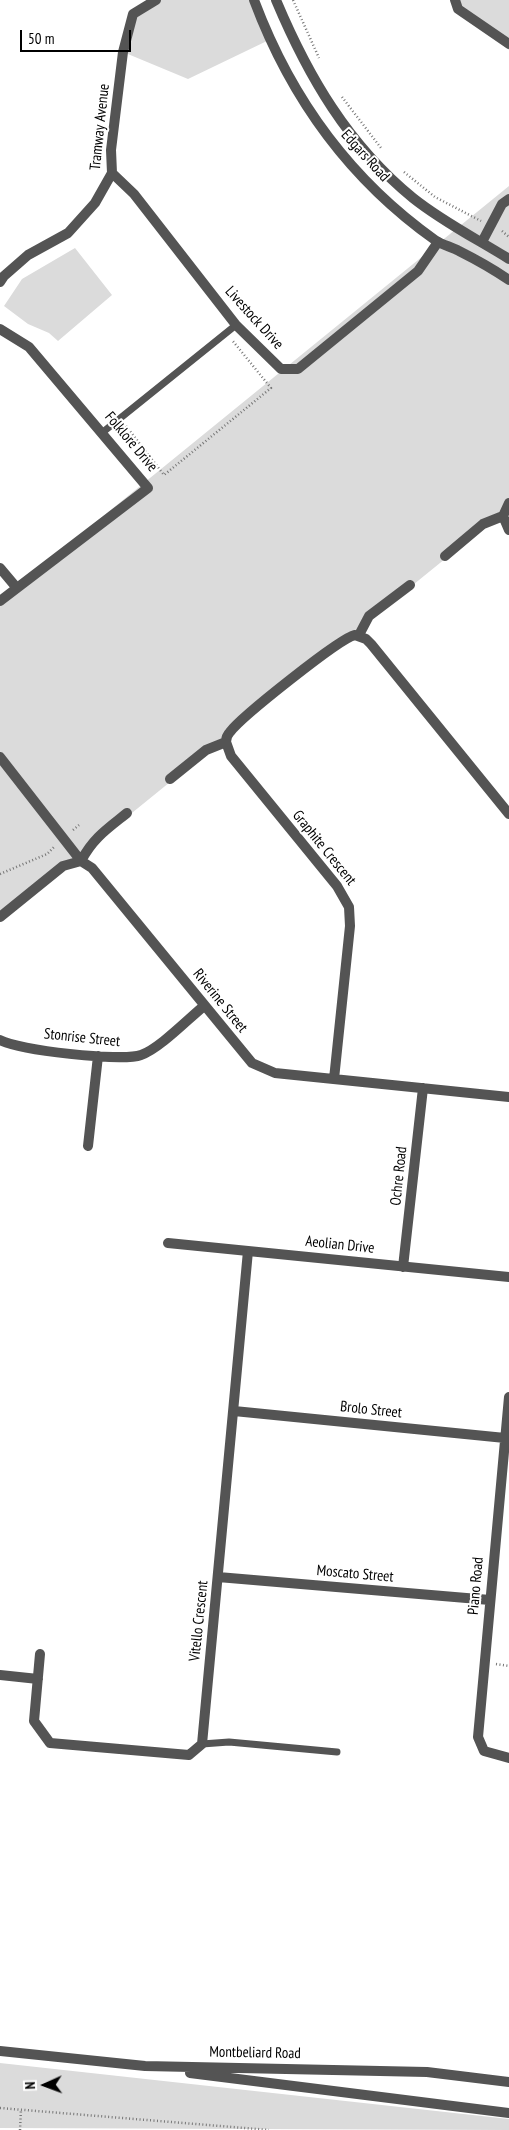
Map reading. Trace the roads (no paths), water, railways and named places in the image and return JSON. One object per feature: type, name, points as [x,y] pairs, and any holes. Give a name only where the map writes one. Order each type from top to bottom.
[{"type":"street","name":"Tramway Avenue","points":[[0,282],[4,276],[28,255],[68,233],[95,203],[112,173],[111,150],[123,52],[133,14],[156,0]]},
{"type":"street","name":"Edgars Road","points":[[254,0],[269,40],[313,119],[357,174],[401,214],[438,242],[488,265],[509,280]]},
{"type":"street","name":"Edgars Road","points":[[276,0],[314,80],[345,129],[379,168],[413,198],[451,225],[509,260]]},
{"type":"street","points":[[455,0],[458,9],[509,44]]},
{"type":"street","name":"Livestock Drive","points":[[112,173],[134,194],[236,325],[280,370],[298,369],[418,271],[438,242]]},
{"type":"street","points":[[482,242],[502,204],[509,199]]},
{"type":"street","name":"Folklore Drive","points":[[0,329],[29,347],[103,432],[148,488],[0,601]]},
{"type":"street","points":[[445,556],[483,524],[503,516],[509,503]]},
{"type":"street","points":[[503,516],[509,530]]},
{"type":"street","points":[[0,568],[16,587]]},
{"type":"street","points":[[359,635],[367,619],[410,585]]},
{"type":"street","points":[[170,779],[206,750],[226,742],[233,728],[285,684],[340,642],[351,636],[359,635],[371,644],[509,814]]},
{"type":"street","name":"Graphite Crescent","points":[[226,742],[231,756],[337,886],[349,907],[350,926],[334,1079]]},
{"type":"street","name":"Riverine Street","points":[[0,756],[81,861],[92,868],[244,1056],[263,1069],[275,1073],[509,1097]]},
{"type":"street","points":[[0,917],[63,866],[81,861],[97,836],[127,813]]},
{"type":"street","name":"Stonrise Street","points":[[0,1040],[16,1046],[98,1056],[122,1057],[142,1055],[204,1006]]},
{"type":"street","points":[[88,1146],[98,1056]]},
{"type":"street","name":"Ochre Road","points":[[403,1267],[423,1088]]},
{"type":"street","name":"Aeolian Drive","points":[[168,1243],[509,1277]]},
{"type":"street","name":"Vitello Crescent","points":[[202,1744],[248,1251]]},
{"type":"street","name":"Piano Road","points":[[509,1396],[478,1737],[484,1751],[499,1757],[509,1758]]},
{"type":"street","name":"Brolo Street","points":[[234,1411],[505,1438]]},
{"type":"street","name":"Moscato Street","points":[[218,1577],[490,1600]]},
{"type":"street","points":[[40,1654],[34,1721],[50,1743],[189,1755],[202,1744]]},
{"type":"street","points":[[0,1675],[38,1679]]},
{"type":"street","name":"Montbeliard Road","points":[[0,2051],[145,2066],[427,2072],[509,2082]]},
{"type":"street","points":[[145,2066],[312,2090],[509,2113]]},
{"type":"lane","points":[[103,432],[236,325]]},
{"type":"lane","points":[[202,1744],[229,1742],[337,1752]]}]
